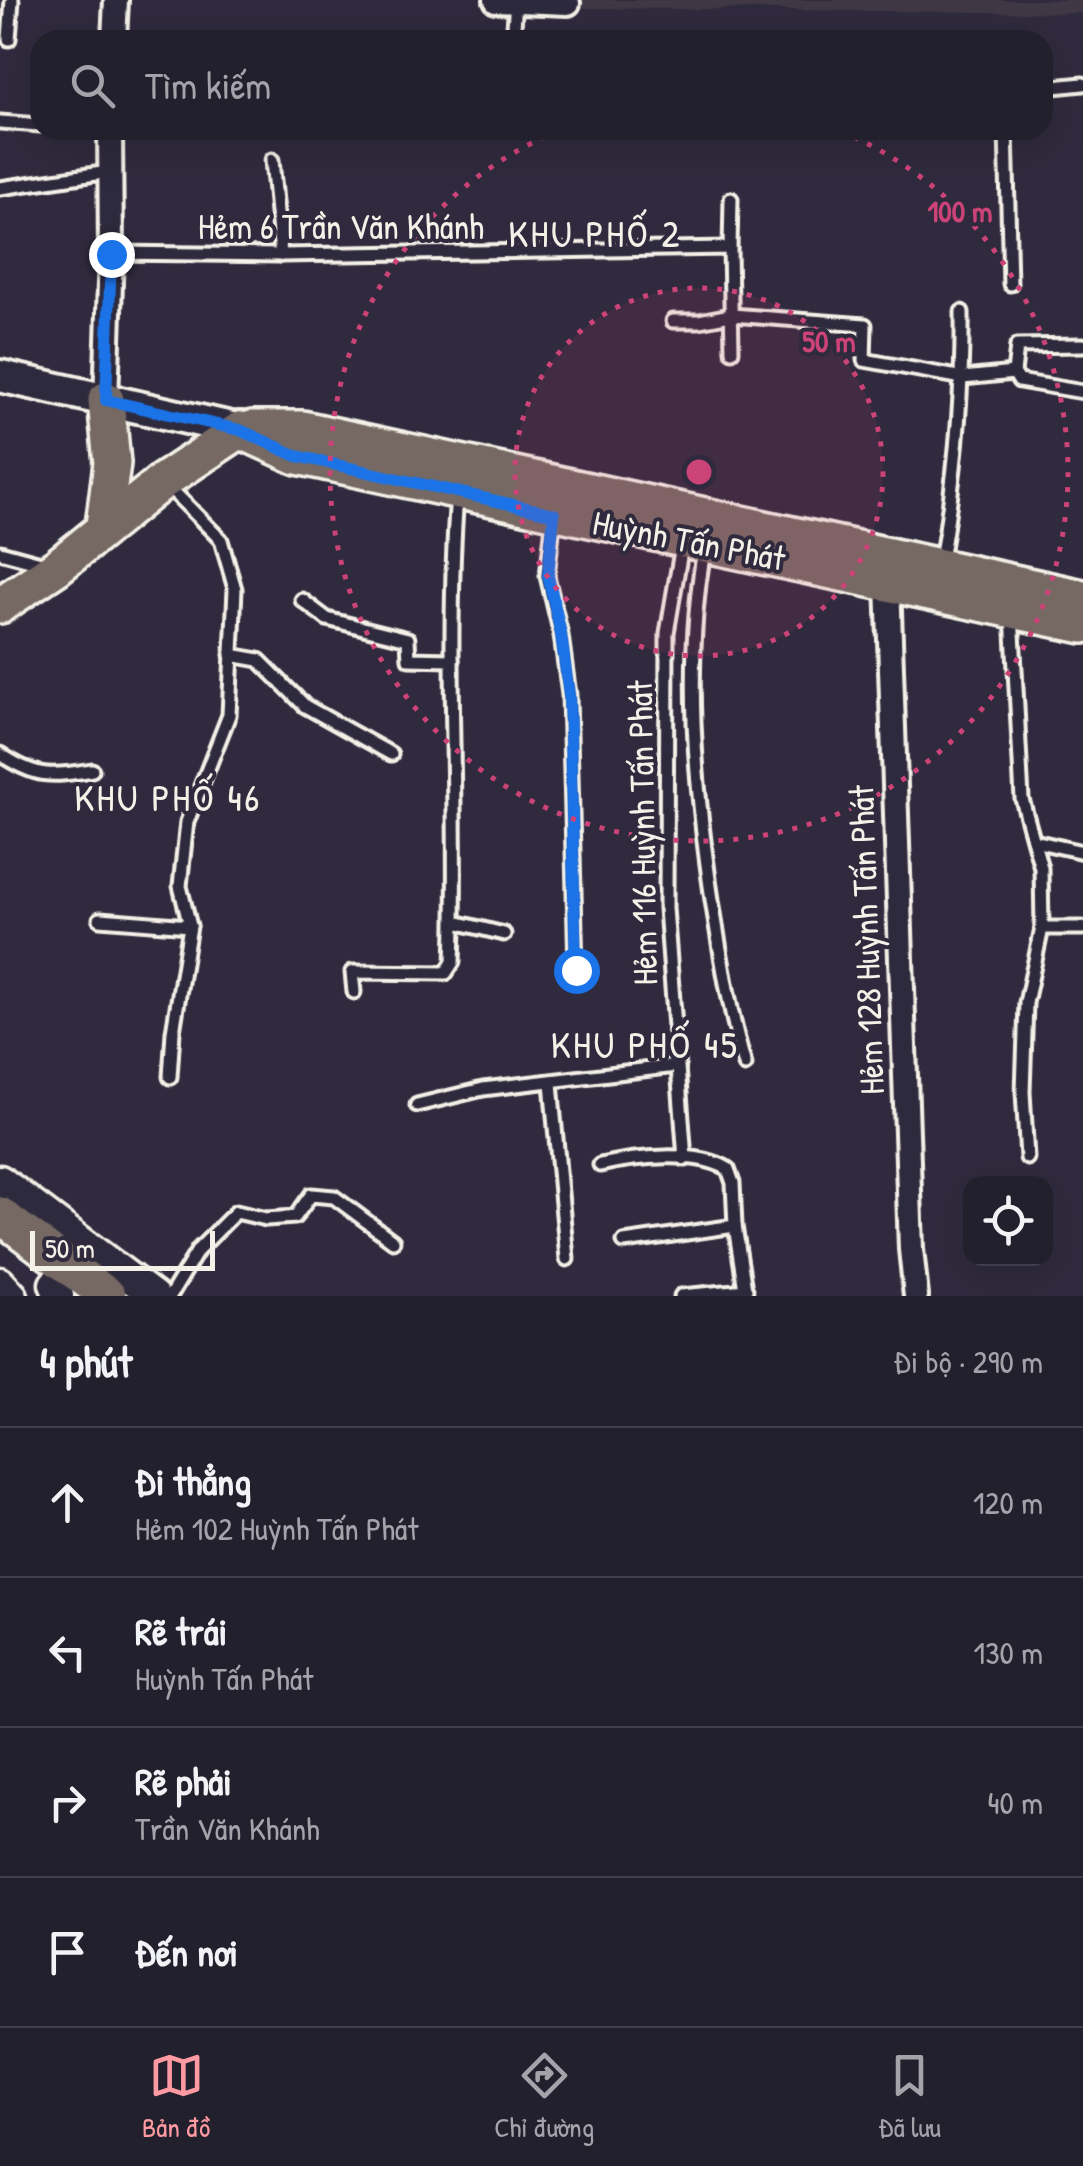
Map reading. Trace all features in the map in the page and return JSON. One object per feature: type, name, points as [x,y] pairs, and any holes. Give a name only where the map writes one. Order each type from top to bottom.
[{"type":"main road","name":"Huỳnh Tấn Phát","points":[[0,376],[240,430],[297,456],[554,514],[698,527],[888,582],[953,583],[1083,598]]},
{"type":"main road","points":[[104,526],[112,463],[106,400]]},
{"type":"main road","name":"Huỳnh Tấn Phát","points":[[240,430],[303,429],[698,527],[953,583],[1012,610],[1083,625]]},
{"type":"main road","points":[[0,604],[56,567],[163,481],[240,430]]},
{"type":"main road","points":[[0,1214],[108,1296]]},
{"type":"main road","points":[[0,1243],[61,1292]]},
{"type":"street","points":[[114,30],[116,0]]},
{"type":"street","points":[[496,0],[568,3]]},
{"type":"street","points":[[106,400],[110,140]]},
{"type":"street","name":"Hẻm 128 Huỳnh Tấn Phát","points":[[888,582],[910,1230],[916,1296]]},
{"type":"street","points":[[0,1180],[154,1296]]},
{"type":"street","points":[[0,1282],[13,1296]]},
{"type":"lane","points":[[10,40],[12,0]]},
{"type":"lane","points":[[514,30],[516,1]]},
{"type":"lane","points":[[1053,87],[1083,84]]},
{"type":"lane","points":[[0,122],[30,124]]},
{"type":"lane","points":[[1006,140],[1010,284]]},
{"type":"lane","points":[[272,160],[281,256]]},
{"type":"lane","points":[[0,188],[109,172]]},
{"type":"lane","points":[[731,199],[732,351]]},
{"type":"lane","name":"Hẻm 6 Trần Văn Khánh","points":[[111,254],[281,256],[730,248]]},
{"type":"lane","points":[[953,583],[954,478],[963,378],[962,312]]},
{"type":"lane","points":[[673,321],[699,321],[731,314],[865,325],[864,360],[963,378],[1014,373]]},
{"type":"lane","points":[[1083,345],[1017,346],[1014,373],[1020,382],[1083,392]]},
{"type":"lane","points":[[163,481],[220,540],[235,589],[229,715],[187,822],[180,886],[190,926],[170,1077]]},
{"type":"lane","points":[[354,992],[352,972],[446,973],[453,962],[456,818],[452,660],[457,491]]},
{"type":"lane","points":[[554,514],[548,576],[569,695],[576,970]]},
{"type":"lane","points":[[698,527],[694,602],[696,778],[730,1012],[744,1064]]},
{"type":"lane","name":"Hẻm 116 Huỳnh Tấn Phát","points":[[685,1159],[666,908],[667,633],[698,527]]},
{"type":"lane","points":[[0,552],[56,567]]},
{"type":"lane","points":[[302,600],[328,619],[408,640],[409,660],[452,660]]},
{"type":"lane","points":[[1012,610],[1022,799],[1041,868],[1042,928],[1026,1003],[1023,1092],[1027,1158]]},
{"type":"lane","points":[[232,655],[259,660],[305,706],[391,754]]},
{"type":"lane","points":[[0,754],[20,767],[48,777],[92,770]]},
{"type":"lane","points":[[1034,841],[1083,852]]},
{"type":"lane","points":[[100,919],[190,926]]},
{"type":"lane","points":[[455,922],[504,934]]},
{"type":"lane","points":[[1042,928],[1083,928]]},
{"type":"lane","points":[[417,1105],[484,1090],[676,1066]]},
{"type":"lane","points":[[551,1082],[567,1260]]},
{"type":"lane","points":[[600,1165],[634,1157],[717,1163],[728,1169],[746,1293],[681,1296]]},
{"type":"lane","points":[[170,1296],[198,1250],[236,1212],[266,1219],[295,1217],[311,1195],[334,1197],[393,1241]]},
{"type":"lane","points":[[624,1242],[735,1226]]},
{"type":"shaded area","points":[[583,0],[1083,0],[1083,13],[582,8]]},
{"type":"district","name":"KHU PHỐ 2","points":[[595,233]]},
{"type":"district","name":"KHU PHỐ 46","points":[[168,797]]},
{"type":"district","name":"KHU PHỐ 45","points":[[645,1044]]},
{"type":"route","points":[[111,254],[106,400],[240,430],[297,456],[554,514],[548,576],[569,695],[576,970]]}]
